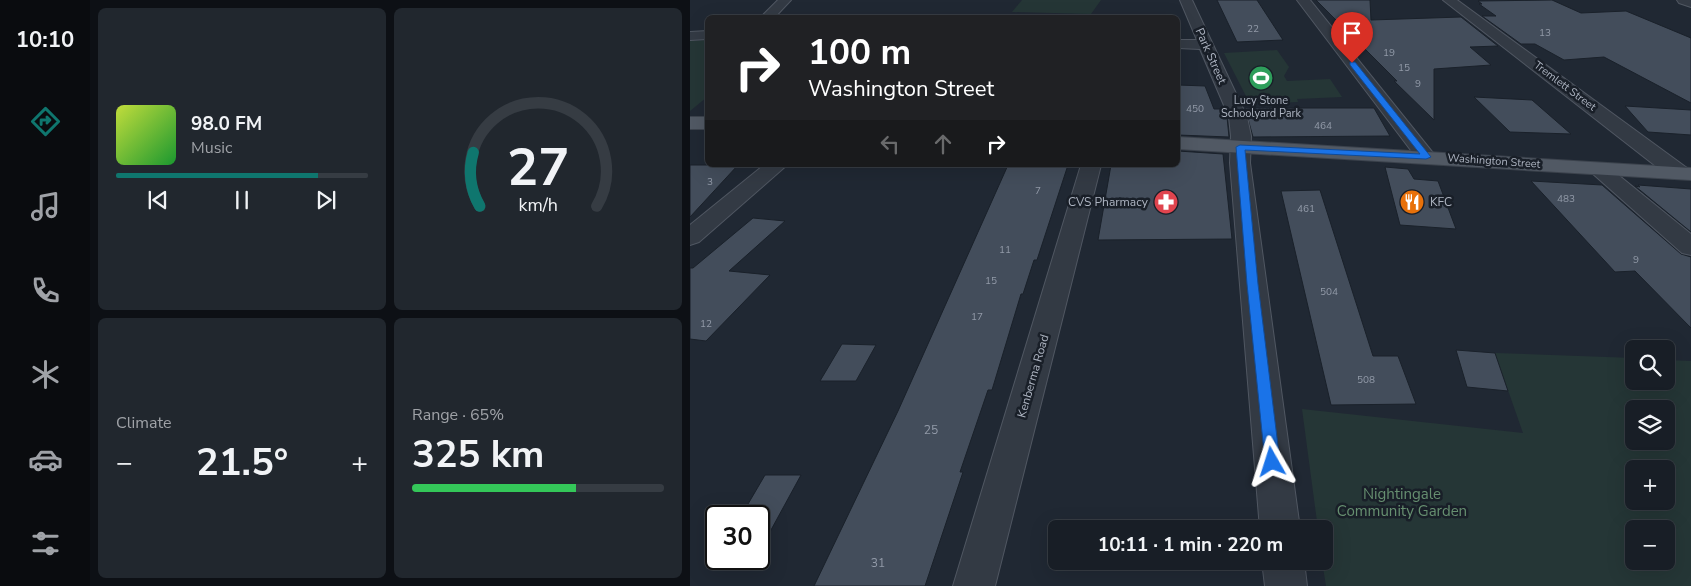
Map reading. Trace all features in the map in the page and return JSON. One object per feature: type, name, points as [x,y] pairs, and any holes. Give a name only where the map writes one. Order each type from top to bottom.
[{"type":"main road","points":[[690,123],[705,123]]},
{"type":"main road","name":"Washington Street","points":[[1180,143],[1685,174]]},
{"type":"street","points":[[769,15],[785,0]]},
{"type":"street","name":"Park Street","points":[[1186,0],[1238,117],[1251,275],[1279,520]]},
{"type":"street","points":[[1303,0],[1426,157]]},
{"type":"street","name":"Tremlett Street","points":[[1449,0],[1685,174]]},
{"type":"street","points":[[1683,0],[1691,3]]},
{"type":"street","points":[[690,36],[705,35]]},
{"type":"street","points":[[1180,44],[1206,45]]},
{"type":"street","points":[[690,237],[775,167]]},
{"type":"street","name":"Kenberma Road","points":[[974,586],[1090,167]]},
{"type":"street","points":[[1599,169],[1691,247]]},
{"type":"street","points":[[1284,570],[1286,586]]},
{"type":"green space","points":[[1022,0],[1101,0],[1091,14],[1012,12]]},
{"type":"green space","points":[[705,40],[705,99],[690,111],[690,41]]},
{"type":"green space","name":"Lucy Stone Schoolyard Park","points":[[1277,50],[1289,67],[1284,76],[1287,81],[1330,79],[1342,97],[1297,99],[1298,102],[1250,104],[1224,53]]},
{"type":"green space","name":"Nightingale Community Garden","points":[[1495,353],[1625,358],[1625,390],[1675,390],[1675,360],[1691,361],[1691,586],[1326,586],[1323,570],[1333,570],[1333,520],[1317,520],[1302,409],[1523,433]]},
{"type":"building","points":[[1217,0],[1257,0],[1283,40],[1237,42]]},
{"type":"building","points":[[1316,0],[1370,0],[1371,20],[1461,17],[1498,46],[1470,47],[1491,65],[1434,69],[1434,120]]},
{"type":"building","points":[[1552,0],[1581,13],[1626,11],[1691,38],[1691,103],[1604,57],[1564,60],[1535,44],[1521,44],[1482,16],[1496,16],[1479,4],[1482,4],[1478,1]]},
{"type":"building","points":[[1180,85],[1205,86],[1214,109],[1223,109],[1227,117],[1229,137],[1180,135]]},
{"type":"building","points":[[1474,97],[1532,100],[1571,134],[1510,132]]},
{"type":"building","points":[[1625,106],[1691,110],[1691,135],[1648,132]]},
{"type":"building","points":[[1245,108],[1374,108],[1390,136],[1253,137]]},
{"type":"building","name":"CVS Pharmacy","points":[[1180,151],[1223,154],[1232,239],[1098,240],[1111,167],[1180,167]]},
{"type":"building","points":[[690,165],[736,167],[690,217]]},
{"type":"building","points":[[1007,167],[1067,167],[1037,260],[1034,260],[1023,294],[1021,294],[992,390],[988,390],[960,472],[963,472],[925,586],[814,586],[898,411]]},
{"type":"building","name":"KFC","points":[[1385,167],[1408,169],[1414,179],[1438,181],[1456,229],[1400,225]]},
{"type":"building","points":[[1531,181],[1602,185],[1681,254],[1691,257],[1691,328],[1635,271],[1615,272]]},
{"type":"building","points":[[1638,185],[1691,189],[1691,232],[1635,186],[1640,187]]},
{"type":"building","points":[[1320,190],[1373,356],[1398,356],[1416,404],[1331,405],[1281,191]]},
{"type":"building","points":[[753,218],[785,221],[729,271],[770,275],[706,341],[690,339],[690,268],[693,268]]},
{"type":"building","points":[[842,344],[876,345],[856,381],[820,381]]},
{"type":"building","points":[[1456,350],[1495,353],[1508,391],[1467,387]]},
{"type":"building","points":[[765,475],[801,475],[770,532],[770,505],[747,505]]},
{"type":"place","name":"Lucy Stone Schoolyard Park","points":[[1261,78]]},
{"type":"place","name":"CVS Pharmacy","points":[[1166,202]]},
{"type":"place","name":"KFC","points":[[1412,202]]},
{"type":"route","points":[[1272,462],[1252,284],[1240,147],[1426,157],[1352,63]]}]
